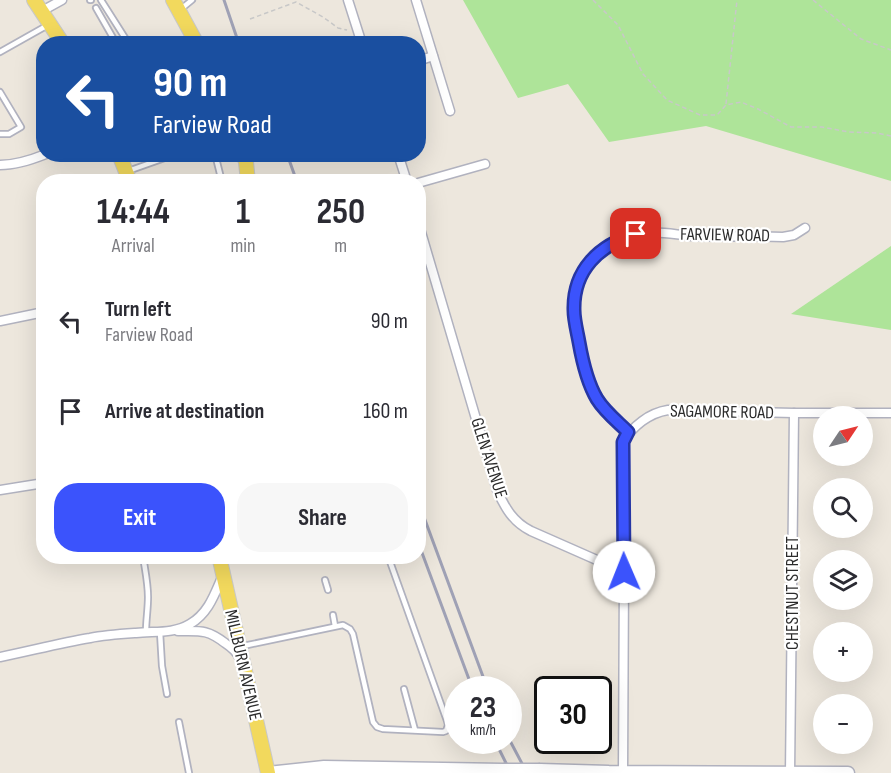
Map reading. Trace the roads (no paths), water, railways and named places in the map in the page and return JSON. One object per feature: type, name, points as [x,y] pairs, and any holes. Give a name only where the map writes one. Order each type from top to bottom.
[{"type":"main road","points":[[176,5],[193,36]]},
{"type":"main road","points":[[42,12],[58,36]]},
{"type":"main road","name":"MILLBURN AVENUE","points":[[221,564],[268,773]]},
{"type":"main road","points":[[268,773],[324,767],[848,773]]},
{"type":"street","points":[[42,12],[62,0]]},
{"type":"street","points":[[348,0],[359,36]]},
{"type":"street","points":[[416,0],[450,111]]},
{"type":"street","points":[[426,58],[433,56]]},
{"type":"street","points":[[0,165],[36,158]]},
{"type":"street","points":[[426,181],[484,164]]},
{"type":"street","name":"FARVIEW ROAD","points":[[628,432],[597,399],[581,354],[574,304],[579,282],[590,261],[615,241],[642,233],[783,237],[794,235],[805,228]]},
{"type":"street","name":"GLEN AVENUE","points":[[426,249],[497,490],[508,513],[523,527],[624,572]]},
{"type":"street","points":[[0,321],[36,314]]},
{"type":"street","name":"SAGAMORE ROAD","points":[[628,432],[659,411],[668,410],[891,413]]},
{"type":"street","name":"CHESTNUT STREET","points":[[790,772],[794,413]]},
{"type":"street","points":[[623,772],[623,442],[628,432]]},
{"type":"street","points":[[0,489],[36,484]]},
{"type":"street","points":[[171,631],[191,623],[205,612],[223,575]]},
{"type":"street","points":[[0,657],[90,638],[146,632],[207,632],[236,651],[243,665]]},
{"type":"lane","points":[[101,0],[124,36]]},
{"type":"lane","points":[[176,5],[192,0]]},
{"type":"lane","points":[[96,8],[112,36]]},
{"type":"lane","points":[[0,52],[42,12]]},
{"type":"lane","points":[[0,93],[21,127],[9,134],[0,134]]},
{"type":"lane","points":[[134,174],[159,162]]},
{"type":"lane","points":[[144,564],[148,599],[146,632]]},
{"type":"lane","points":[[239,647],[342,625],[350,629],[353,634],[377,728],[443,732],[448,729],[448,725],[391,564]]},
{"type":"lane","points":[[326,580],[327,590]]},
{"type":"lane","points":[[333,615],[335,626]]},
{"type":"lane","points":[[160,632],[162,666],[167,694]]},
{"type":"lane","points":[[404,689],[415,730]]},
{"type":"lane","points":[[179,722],[189,773]]},
{"type":"railway","points":[[224,0],[236,36]]},
{"type":"railway","points":[[290,162],[294,174]]},
{"type":"railway","points":[[426,523],[483,676]]},
{"type":"railway","points":[[426,564],[468,676]]},
{"type":"railway","points":[[502,754],[511,773]]},
{"type":"railway","points":[[517,754],[527,773]]}]
